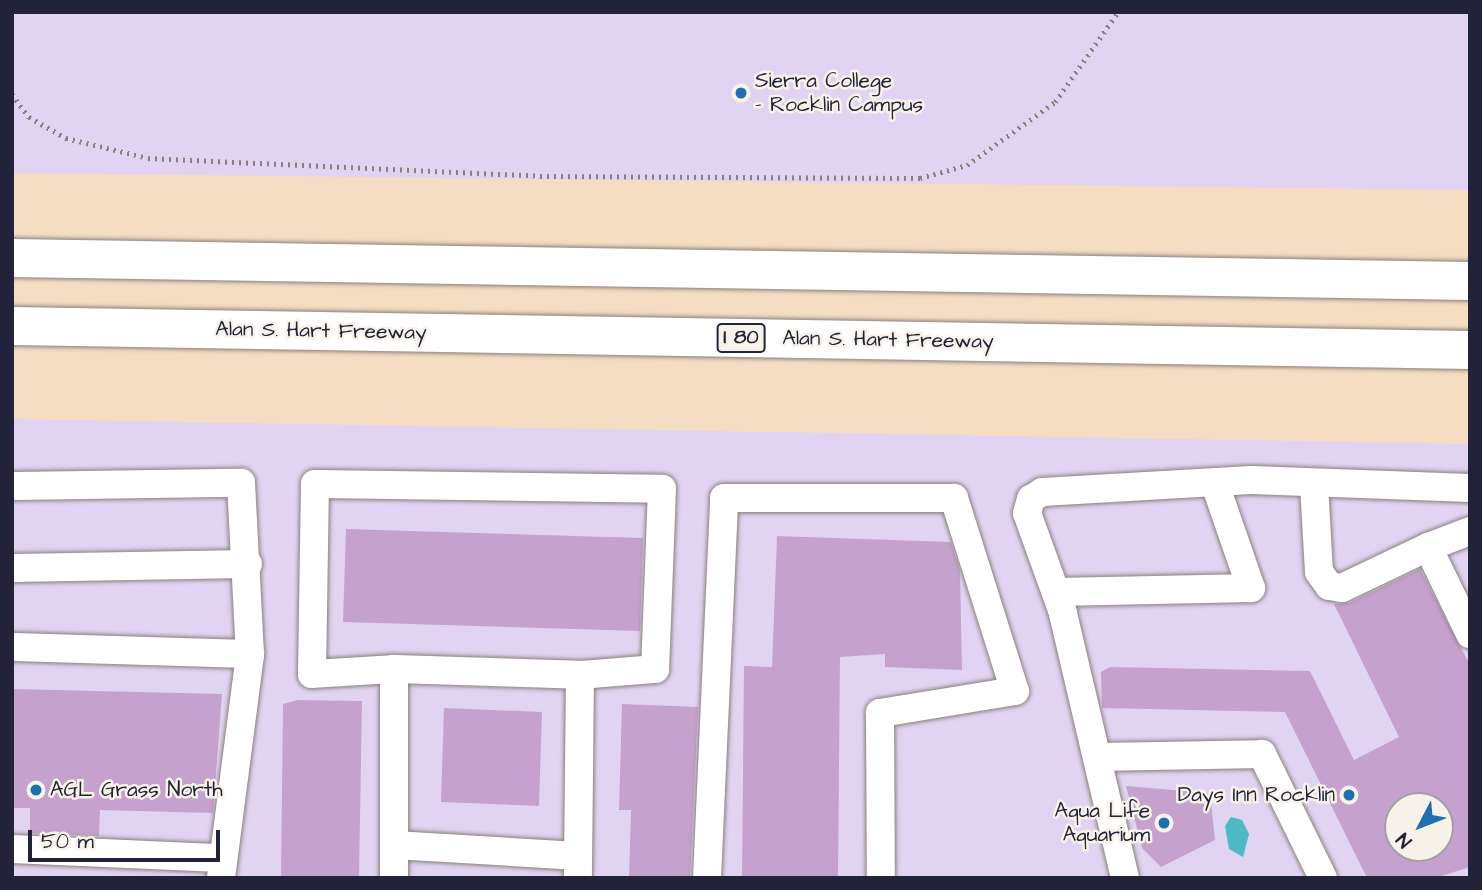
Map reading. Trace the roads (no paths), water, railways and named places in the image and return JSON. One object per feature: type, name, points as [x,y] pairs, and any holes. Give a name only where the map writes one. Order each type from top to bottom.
[{"type":"highway","points":[[12,258],[1470,281]]},
{"type":"highway","name":"Alan S. Hart Freeway","points":[[12,326],[1470,350]]},
{"type":"lane","points":[[1125,878],[1057,592],[1027,513],[1031,499],[1042,492],[1216,487],[1251,480],[1314,485],[1470,488]]},
{"type":"lane","points":[[12,486],[241,483],[248,564],[250,654],[221,868],[12,849]]},
{"type":"lane","points":[[316,484],[662,489],[655,669],[580,675],[394,669],[312,674],[316,484]]},
{"type":"lane","points":[[1314,485],[1319,572],[1329,586],[1342,588],[1428,547],[1470,531]]},
{"type":"lane","points":[[1057,592],[1251,588],[1216,487]]},
{"type":"lane","points":[[707,878],[723,498],[954,498],[1014,691],[880,713],[881,878]]},
{"type":"lane","points":[[1428,547],[1470,635]]},
{"type":"lane","points":[[12,568],[248,564]]},
{"type":"lane","points":[[12,647],[250,654]]},
{"type":"lane","points":[[394,669],[394,878]]},
{"type":"lane","points":[[394,845],[578,867],[580,675]]},
{"type":"lane","points":[[1097,757],[1262,754],[1323,878]]},
{"type":"water","points":[[1231,817],[1242,820],[1249,834],[1243,857],[1229,849],[1225,826]]},
{"type":"place","name":"Sierra College - Rocklin Campus","points":[[741,93]]},
{"type":"place","name":"AGL Grass North","points":[[36,790]]},
{"type":"place","name":"Days Inn Rocklin","points":[[1349,795]]},
{"type":"place","name":"Aqua Life Aquarium","points":[[1164,823]]}]
